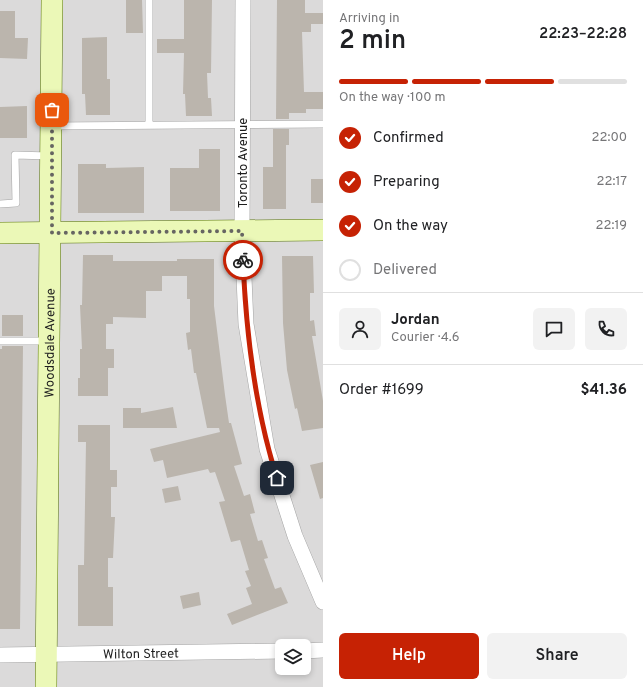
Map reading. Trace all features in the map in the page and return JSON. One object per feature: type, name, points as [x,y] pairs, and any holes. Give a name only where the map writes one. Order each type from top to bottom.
[{"type":"street","name":"Woodsdale Avenue","points":[[46,687],[52,233],[52,0]]},
{"type":"street","name":"Toronto Avenue","points":[[243,0],[242,231],[246,324],[267,449],[295,536],[323,602]]},
{"type":"street","points":[[0,233],[323,230]]},
{"type":"street","points":[[311,651],[323,650]]},
{"type":"street","name":"Wilton Street","points":[[0,654],[275,651]]},
{"type":"lane","points":[[149,0],[149,125]]},
{"type":"lane","points":[[52,126],[323,124]]},
{"type":"lane","points":[[0,204],[16,204],[15,155],[52,156]]},
{"type":"lane","points":[[0,341],[50,341]]},
{"type":"shaded area","points":[[0,0],[323,0],[323,687],[0,687]]},
{"type":"building","points":[[126,0],[142,0],[143,33],[126,33]]},
{"type":"building","points":[[184,0],[212,0],[211,73],[207,73],[208,98],[211,98],[212,116],[186,116],[185,94],[183,94],[184,53],[157,53],[157,39],[184,39]]},
{"type":"building","points":[[277,0],[305,0],[305,13],[323,13],[323,24],[311,24],[311,32],[302,32],[304,92],[323,92],[323,109],[306,109],[306,113],[289,113],[289,119],[276,119]]},
{"type":"building","points":[[0,11],[15,11],[15,38],[28,38],[27,59],[0,58]]},
{"type":"building","points":[[107,37],[107,79],[110,79],[110,115],[86,115],[85,94],[82,94],[82,38]]},
{"type":"building","points":[[27,106],[27,138],[0,138],[0,107]]},
{"type":"building","points":[[273,129],[289,129],[289,145],[286,145],[286,209],[263,209],[263,167],[273,167]]},
{"type":"building","points":[[199,149],[220,149],[220,211],[170,211],[170,168],[199,168]]},
{"type":"building","points":[[78,164],[106,164],[106,168],[144,167],[144,213],[78,213]]},
{"type":"building","points":[[311,179],[323,179],[323,203],[311,203]]},
{"type":"building","points":[[83,255],[113,255],[113,261],[177,261],[177,259],[214,259],[214,306],[225,395],[229,423],[231,423],[242,464],[234,466],[244,496],[250,494],[255,513],[250,514],[258,541],[262,540],[268,558],[264,559],[275,589],[281,587],[288,603],[232,625],[227,614],[252,604],[246,588],[251,586],[245,571],[249,570],[240,540],[231,542],[219,502],[225,501],[215,472],[210,473],[208,469],[167,478],[163,460],[154,462],[150,449],[220,432],[219,428],[207,428],[196,373],[194,373],[191,349],[188,350],[186,333],[190,332],[190,299],[187,299],[187,276],[162,276],[162,291],[146,291],[146,318],[113,317],[113,324],[106,324],[106,349],[114,349],[114,368],[108,368],[108,396],[78,396],[78,378],[80,378],[80,349],[82,349],[80,305],[82,305]]},
{"type":"building","points":[[282,256],[313,256],[314,293],[310,293],[310,321],[314,320],[316,336],[312,336],[323,401],[323,428],[302,431],[297,408],[295,409],[287,370],[283,323]]},
{"type":"building","points":[[2,315],[23,315],[23,336],[2,336]]},
{"type":"building","points":[[2,346],[23,346],[20,629],[0,629],[0,349],[2,349]]},
{"type":"building","points":[[173,407],[177,428],[123,428],[123,408],[141,408],[141,413]]},
{"type":"building","points":[[78,425],[110,425],[110,470],[117,470],[117,487],[111,487],[111,517],[115,517],[113,558],[108,558],[108,587],[113,587],[113,626],[78,626],[78,565],[84,565],[86,442],[78,442]]},
{"type":"building","points":[[323,462],[323,498],[320,499],[310,465]]},
{"type":"building","points":[[178,486],[181,500],[165,503],[162,489]]},
{"type":"building","points":[[199,592],[201,605],[183,609],[180,596]]},
{"type":"way so far","points":[[52,110],[52,233],[242,231],[243,260]]},
{"type":"route","points":[[243,260],[246,324],[267,449],[277,478]]}]
